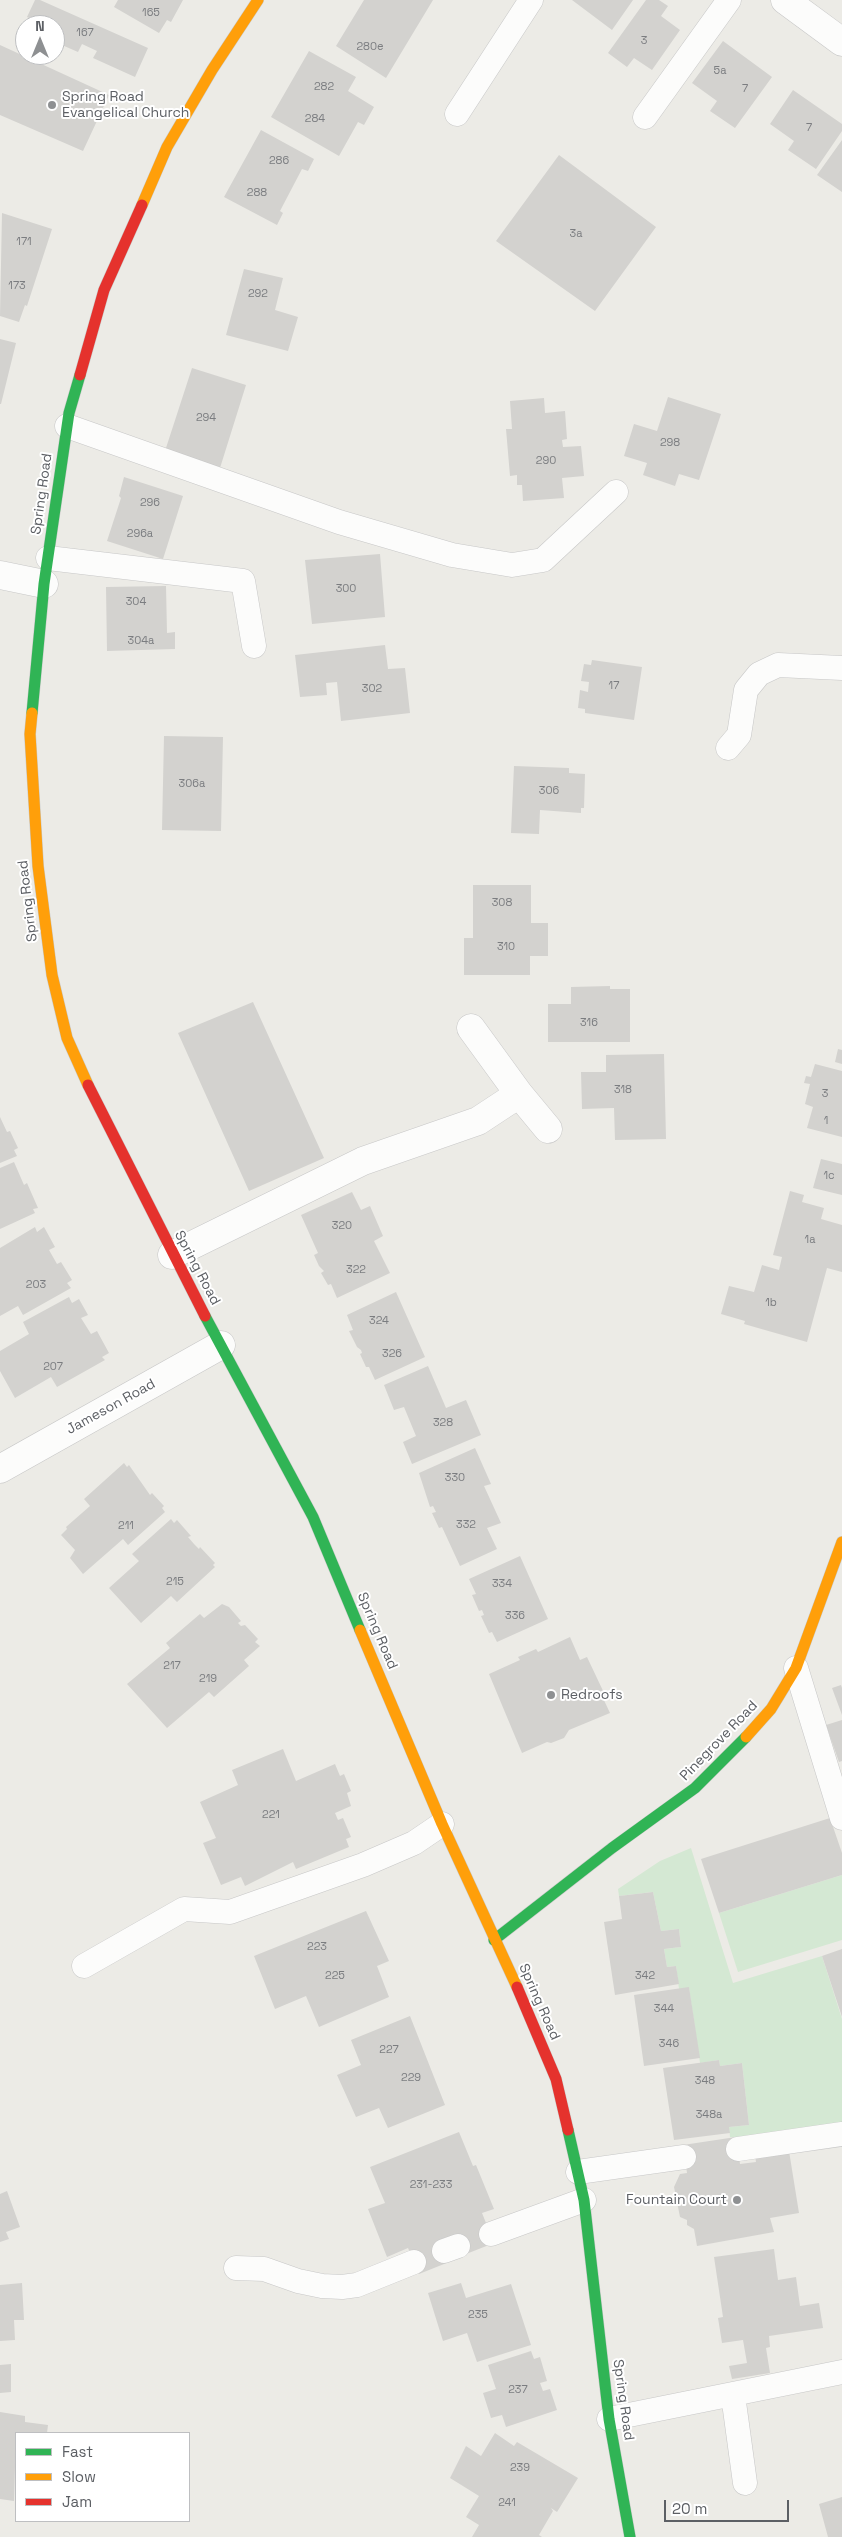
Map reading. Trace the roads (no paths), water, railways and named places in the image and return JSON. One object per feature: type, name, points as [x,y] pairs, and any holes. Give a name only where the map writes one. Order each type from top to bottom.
[{"type":"street","name":"Spring Road","points":[[258,0],[212,70],[167,147],[104,290],[67,426],[46,571],[30,734],[38,866],[52,975],[66,1038],[95,1101],[172,1255],[312,1516],[442,1824],[533,2022],[556,2079],[584,2200],[609,2419],[630,2537]]},
{"type":"street","points":[[785,0],[842,42]]},
{"type":"street","points":[[0,575],[46,571]]},
{"type":"street","points":[[471,1028],[519,1094],[548,1129]]},
{"type":"street","points":[[172,1255],[363,1161],[478,1121],[519,1094]]},
{"type":"street","name":"Jameson Road","points":[[0,1468],[221,1345]]},
{"type":"street","name":"Pinegrove Road","points":[[494,1940],[612,1848],[695,1788],[725,1760],[771,1709],[796,1668],[842,1542]]},
{"type":"lane","points":[[456,114],[531,0]]},
{"type":"lane","points":[[645,117],[729,0]]},
{"type":"lane","points":[[67,426],[339,522],[452,555],[512,565],[543,560],[616,492]]},
{"type":"lane","points":[[46,571],[243,581],[254,646]]},
{"type":"lane","points":[[728,748],[739,735],[746,690],[759,674],[778,664],[842,668]]},
{"type":"lane","points":[[796,1668],[842,1818]]},
{"type":"lane","points":[[84,1966],[184,1909],[230,1912],[363,1865],[414,1843],[442,1824]]},
{"type":"lane","points":[[738,2148],[842,2134]]},
{"type":"lane","points":[[578,2172],[684,2157]]},
{"type":"lane","points":[[490,2234],[584,2200]]},
{"type":"lane","points":[[236,2268],[264,2269],[322,2286],[342,2287],[357,2285],[414,2262]]},
{"type":"lane","points":[[609,2419],[842,2372]]},
{"type":"lane","points":[[733,2395],[745,2483]]},
{"type":"place","name":"Spring Road Evangelical Church","points":[[52,105]]},
{"type":"place","name":"Redroofs","points":[[551,1695]]},
{"type":"place","name":"Fountain Court","points":[[737,2200]]}]
